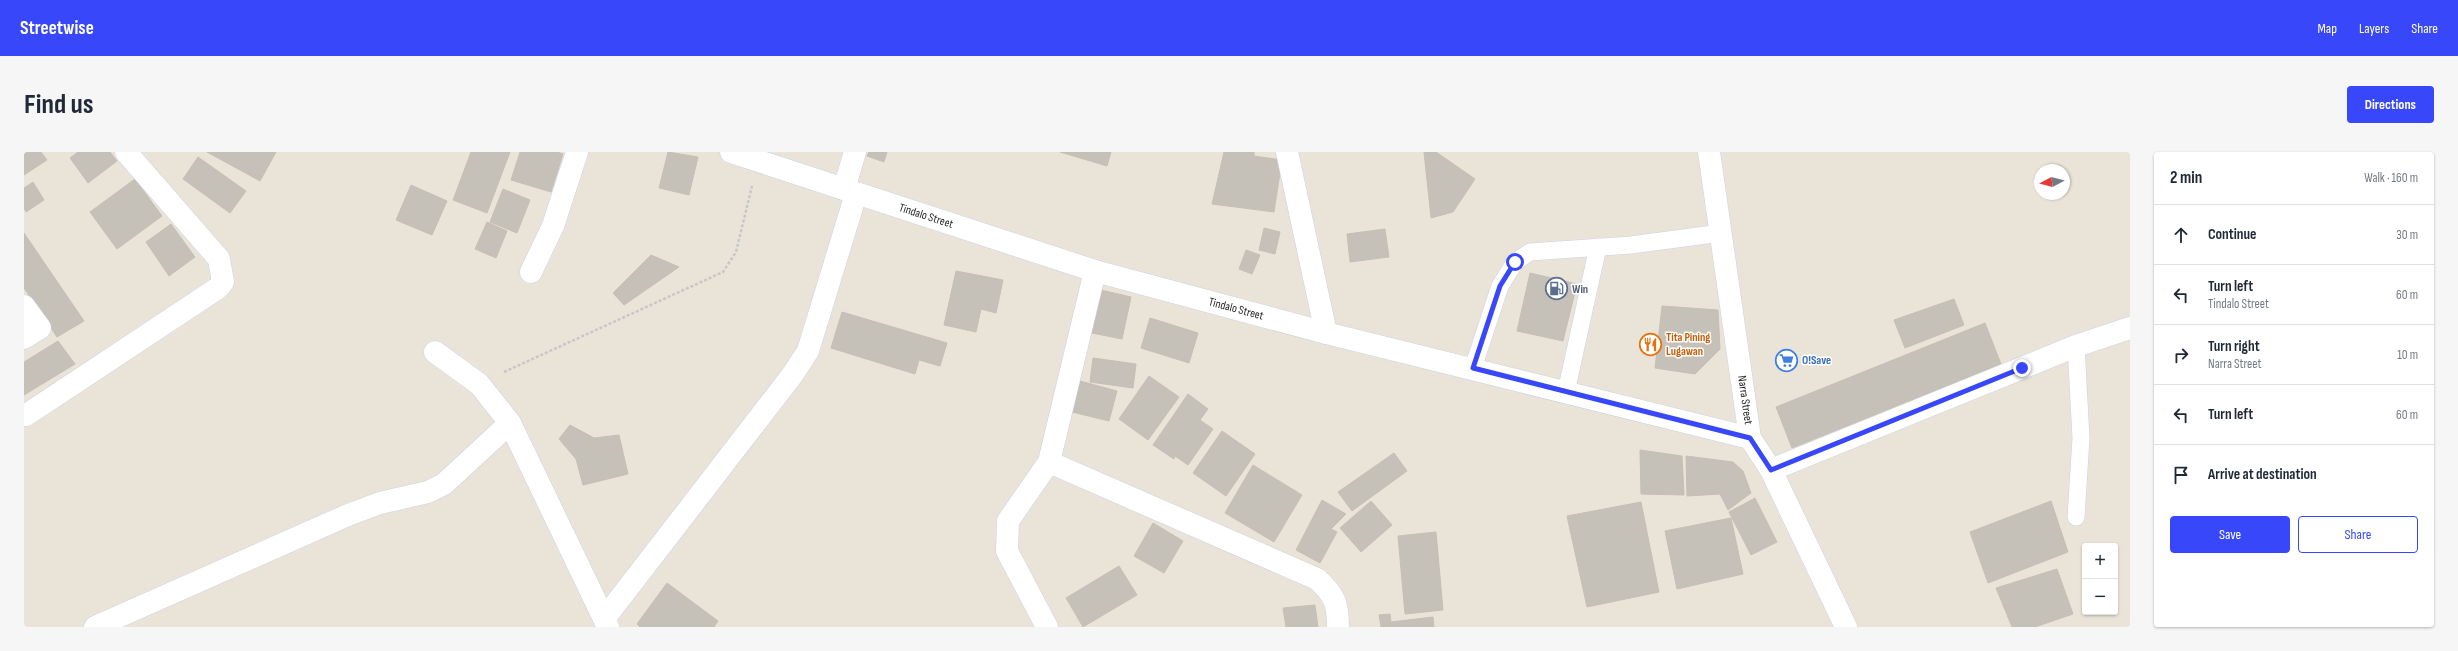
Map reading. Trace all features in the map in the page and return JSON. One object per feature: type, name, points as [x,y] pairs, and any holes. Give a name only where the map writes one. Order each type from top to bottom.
[{"type":"street","points":[[26,416],[218,288],[223,282],[219,259],[126,152]]},
{"type":"street","points":[[531,272],[553,226],[577,152]]},
{"type":"street","name":"Tindalo Street","points":[[731,152],[1095,272],[1326,333],[1473,368],[1750,438]]},
{"type":"street","points":[[435,352],[479,384],[510,423],[606,623],[793,374],[808,351],[850,191],[855,152]]},
{"type":"street","points":[[1287,152],[1326,333]]},
{"type":"street","name":"Narra Street","points":[[1709,152],[1750,438],[1771,470],[1846,627]]},
{"type":"street","points":[[1047,627],[1007,550],[1006,535],[1008,521],[1049,462],[1095,272]]},
{"type":"street","points":[[24,306],[40,328],[24,338]]},
{"type":"street","points":[[1771,470],[2076,346],[2130,328]]},
{"type":"street","points":[[95,627],[348,515],[380,503],[428,492],[444,484],[510,423]]},
{"type":"street","points":[[1049,462],[1318,579],[1332,592],[1338,611],[1338,627]]},
{"type":"lane","points":[[1473,368],[1500,286],[1515,262],[1530,252],[1598,247],[1721,233]]},
{"type":"lane","points":[[1566,392],[1598,247]]},
{"type":"lane","points":[[2076,346],[2081,438],[2076,517]]},
{"type":"path","points":[[479,384],[723,272],[736,252],[758,160]]},
{"type":"building","points":[[24,152],[41,152],[47,160],[24,175]]},
{"type":"building","points":[[78,152],[110,152],[117,161],[88,183],[70,158]]},
{"type":"building","points":[[207,152],[276,152],[260,181]]},
{"type":"building","points":[[471,152],[510,152],[487,213],[453,200]]},
{"type":"building","points":[[520,152],[557,152],[563,154],[551,192],[511,180]]},
{"type":"building","points":[[668,152],[698,157],[689,195],[659,188]]},
{"type":"building","points":[[869,152],[887,152],[884,162],[867,156]]},
{"type":"building","points":[[1060,152],[1111,152],[1107,166]]},
{"type":"building","points":[[1224,152],[1254,152],[1254,156],[1282,160],[1274,212],[1212,204]]},
{"type":"building","points":[[1424,152],[1436,152],[1475,179],[1453,212],[1431,218]]},
{"type":"building","points":[[198,157],[246,191],[230,213],[183,179]]},
{"type":"building","points":[[135,179],[162,216],[117,249],[90,212]]},
{"type":"building","points":[[33,182],[44,200],[26,212],[24,208],[24,188]]},
{"type":"building","points":[[411,185],[447,201],[432,235],[396,220]]},
{"type":"building","points":[[503,189],[530,200],[517,233],[490,222]]},
{"type":"building","points":[[487,222],[507,231],[496,258],[475,249]]},
{"type":"building","points":[[171,224],[195,257],[169,276],[146,242]]},
{"type":"building","points":[[1264,228],[1280,232],[1275,254],[1259,250]]},
{"type":"building","points":[[1385,229],[1389,257],[1350,262],[1347,234]]},
{"type":"building","points":[[24,233],[84,321],[57,337],[24,288]]},
{"type":"building","points":[[1246,250],[1260,255],[1252,274],[1239,269]]},
{"type":"building","points":[[651,255],[679,267],[624,305],[613,293]]},
{"type":"building","points":[[956,271],[1003,280],[996,313],[981,309],[976,332],[944,325]]},
{"type":"building","points":[[1530,273],[1577,284],[1563,341],[1517,331]]},
{"type":"building","points":[[1096,289],[1131,297],[1122,339],[1087,332]]},
{"type":"building","points":[[1954,299],[1964,325],[1905,348],[1894,320]]},
{"type":"building","points":[[1662,306],[1718,310],[1720,349],[1695,374],[1655,368]]},
{"type":"building","points":[[842,312],[947,343],[940,366],[919,360],[915,374],[831,348]]},
{"type":"building","points":[[1150,318],[1198,333],[1189,363],[1141,348]]},
{"type":"building","points":[[1985,323],[2001,364],[1792,448],[1776,407]]},
{"type":"building","points":[[58,341],[75,364],[24,395],[24,362]]},
{"type":"building","points":[[1093,358],[1136,364],[1133,388],[1090,382]]},
{"type":"building","points":[[1149,376],[1179,397],[1148,440],[1119,419]]},
{"type":"building","points":[[1080,381],[1117,391],[1109,421],[1072,412]]},
{"type":"building","points":[[1188,394],[1208,409],[1200,420],[1213,429],[1188,465],[1175,456],[1174,459],[1153,445]]},
{"type":"building","points":[[570,425],[594,438],[619,435],[628,474],[583,485],[576,459],[559,439]]},
{"type":"building","points":[[1222,431],[1255,454],[1226,496],[1193,473]]},
{"type":"building","points":[[1640,450],[1682,456],[1684,495],[1641,494]]},
{"type":"building","points":[[1394,453],[1407,471],[1352,511],[1338,492]]},
{"type":"building","points":[[1686,456],[1733,462],[1743,471],[1751,493],[1728,510],[1720,494],[1687,496]]},
{"type":"building","points":[[1253,465],[1302,495],[1274,542],[1225,513]]},
{"type":"building","points":[[1755,498],[1777,542],[1751,555],[1729,512]]},
{"type":"building","points":[[1322,500],[1346,514],[1331,529],[1337,532],[1320,563],[1296,550]]},
{"type":"building","points":[[1371,501],[1392,525],[1361,552],[1340,528]]},
{"type":"building","points":[[2051,501],[2068,552],[1988,583],[1970,532]]},
{"type":"building","points":[[1641,502],[1659,592],[1587,607],[1567,516]]},
{"type":"building","points":[[1731,518],[1743,574],[1677,589],[1665,531]]},
{"type":"building","points":[[1153,523],[1183,541],[1164,573],[1134,556]]},
{"type":"building","points":[[1436,532],[1443,610],[1405,614],[1398,536]]},
{"type":"building","points":[[1119,566],[1137,595],[1083,627],[1066,598]]},
{"type":"building","points":[[2057,569],[2073,614],[2035,627],[2012,627],[1996,588]]},
{"type":"building","points":[[667,583],[718,621],[714,627],[640,627],[637,624]]},
{"type":"building","points":[[1315,605],[1318,627],[1286,627],[1283,608]]},
{"type":"building","points":[[1390,614],[1391,622],[1433,617],[1434,627],[1381,627],[1379,615]]},
{"type":"place","name":"Win","points":[[1557,289]]},
{"type":"place","name":"Tita Pining Lugawan","points":[[1651,344]]},
{"type":"place","name":"O!Save","points":[[1787,360]]},
{"type":"route","points":[[1515,262],[1500,286],[1473,368],[1750,438],[1771,470],[2022,368]]}]
